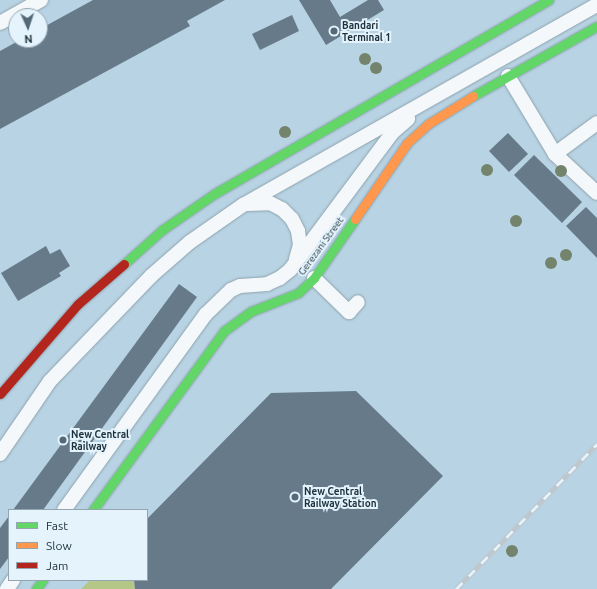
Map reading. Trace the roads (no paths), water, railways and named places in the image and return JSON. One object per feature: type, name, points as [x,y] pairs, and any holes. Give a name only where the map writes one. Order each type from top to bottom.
[{"type":"main road","points":[[0,394],[36,350],[78,304],[162,230],[214,194],[549,0]]},
{"type":"main road","name":"Gerezani Street","points":[[94,509],[224,331],[252,312],[298,293],[314,278],[407,143],[441,115],[597,26]]},
{"type":"lane","points":[[0,24],[41,0]]},
{"type":"lane","points":[[0,454],[50,381],[90,337],[190,242],[243,205],[597,5]]},
{"type":"lane","points":[[508,76],[555,154],[597,192]]},
{"type":"lane","points":[[65,509],[206,314],[231,290],[240,286],[267,284],[280,278],[290,270],[393,132],[430,100]]},
{"type":"lane","points":[[555,154],[597,123]]},
{"type":"lane","points":[[243,205],[256,202],[270,203],[282,209],[292,219],[298,231],[300,245],[297,258],[290,270]]},
{"type":"lane","points":[[314,278],[349,312],[358,302]]},
{"type":"railway","points":[[456,589],[597,444]]},
{"type":"place","name":"Bandari Terminal 1","points":[[334,31]]},
{"type":"place","name":"New Central Railway","points":[[63,440]]},
{"type":"place","name":"New Central Railway Station","points":[[295,497]]}]
